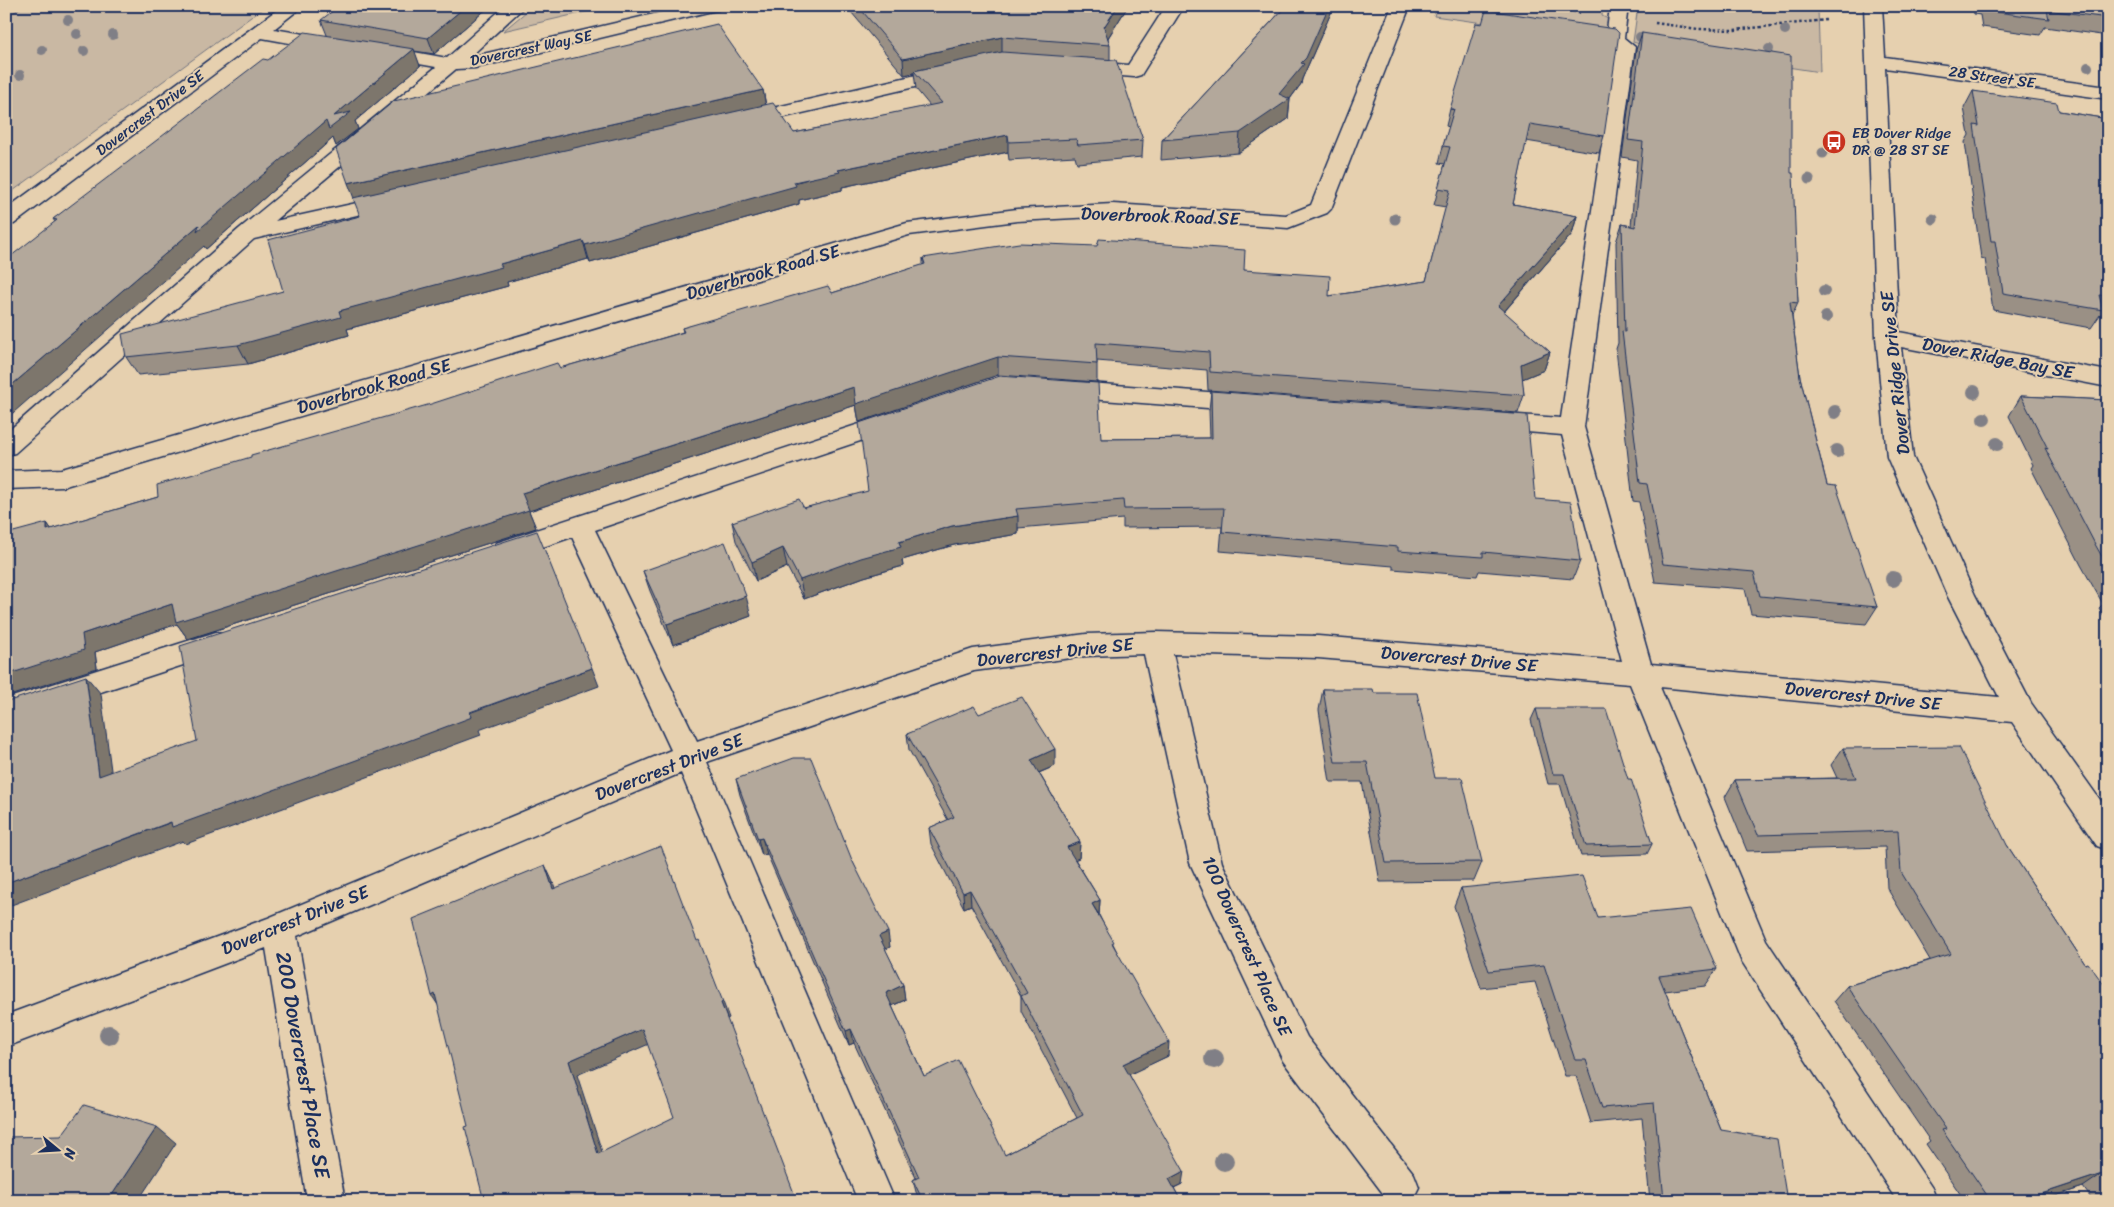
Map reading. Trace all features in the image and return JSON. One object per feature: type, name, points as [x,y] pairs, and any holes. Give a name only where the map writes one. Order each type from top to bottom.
[{"type":"street","name":"Dovercrest Drive SE","points":[[6,219],[294,6]]},
{"type":"street","points":[[6,447],[248,234],[451,64],[516,6]]},
{"type":"street","name":"Dovercrest Way SE","points":[[259,32],[451,64],[475,62],[712,6]]},
{"type":"street","points":[[1068,66],[1134,71],[1175,6]]},
{"type":"street","name":"Doverbrook Road SE","points":[[6,480],[62,478],[907,229],[1018,214],[1113,210],[1288,222],[1320,209],[1401,6]]},
{"type":"street","name":"Dover Ridge Drive SE","points":[[1873,6],[1888,337],[1900,457],[1961,595],[2021,711],[2108,837]]},
{"type":"street","points":[[1618,12],[1615,40],[1626,47],[1572,428],[1640,674],[1753,949],[1919,1201]]},
{"type":"street","name":"28 Street SE","points":[[1876,61],[2108,93]]},
{"type":"street","points":[[722,125],[973,68]]},
{"type":"street","points":[[248,234],[412,196]]},
{"type":"street","name":"Dover Ridge Bay SE","points":[[1888,337],[2108,379]]},
{"type":"street","points":[[1039,388],[1266,405]]},
{"type":"street","points":[[486,556],[915,413]]},
{"type":"street","points":[[1474,420],[1572,428]]},
{"type":"street","points":[[580,526],[688,756],[877,1201]]},
{"type":"street","points":[[6,711],[241,635]]},
{"type":"street","name":"Dovercrest Drive SE","points":[[6,1031],[279,928],[688,756],[973,660],[1086,645],[1156,643],[1318,647],[1640,674],[2021,711]]},
{"type":"street","name":"100 Dovercrest Place SE","points":[[1156,643],[1206,863],[1294,1050],[1401,1187]]},
{"type":"street","name":"200 Dovercrest Place SE","points":[[279,928],[326,1201]]},
{"type":"path","points":[[1538,6],[1618,12],[1698,29],[1734,30],[1826,20]]},
{"type":"shaded area","points":[[24,6],[266,6],[6,196],[6,17]]},
{"type":"shaded area","points":[[533,6],[611,6],[503,31]]},
{"type":"shaded area","points":[[1437,6],[1603,6],[1602,16],[1608,19],[1604,40],[1434,16]]},
{"type":"shaded area","points":[[1638,6],[1795,6],[1818,9],[1820,72],[1633,42]]},
{"type":"building","points":[[339,6],[466,6],[428,38],[321,20]]},
{"type":"building","points":[[858,6],[1118,6],[1104,27],[1110,45],[1002,37],[903,59]]},
{"type":"building","points":[[1286,6],[1329,6],[1306,58],[1301,63],[1304,64],[1279,94],[1290,99],[1240,133],[1162,140]]},
{"type":"building","points":[[1989,6],[2108,6],[2108,18],[2047,10],[2049,19],[1990,11]]},
{"type":"building","points":[[1486,10],[1615,29],[1619,33],[1604,136],[1530,124],[1513,204],[1577,216],[1498,306],[1550,352],[1521,364],[1524,395],[1210,372],[1209,352],[1096,343],[1097,364],[998,357],[856,404],[854,387],[522,493],[529,510],[176,622],[172,604],[82,634],[84,650],[6,675],[6,534],[47,523],[47,530],[158,497],[157,485],[251,457],[251,455],[431,404],[557,363],[560,368],[684,332],[682,328],[828,286],[832,293],[925,264],[923,258],[1019,243],[1097,246],[1099,239],[1245,250],[1244,270],[1330,276],[1329,296],[1426,281],[1450,190],[1438,188],[1450,147],[1443,146],[1454,109],[1450,109],[1476,23],[1482,24]]},
{"type":"building","points":[[717,24],[763,90],[348,183],[336,149],[394,101]]},
{"type":"building","points":[[305,32],[414,49],[334,116],[351,112],[329,129],[326,121],[197,231],[199,225],[6,390],[6,260],[57,220],[53,219],[263,59],[268,60]]},
{"type":"building","points":[[1642,33],[1791,56],[1791,173],[1793,173],[1798,303],[1790,302],[1800,377],[1827,485],[1836,486],[1877,607],[1760,596],[1754,572],[1663,564],[1647,484],[1640,483],[1622,331],[1625,332],[1622,224],[1635,227],[1643,142],[1628,140]]},
{"type":"building","points":[[1002,52],[1116,60],[1143,140],[1078,145],[1076,139],[1009,142],[1008,135],[838,170],[840,172],[794,182],[796,186],[585,245],[583,241],[500,264],[502,267],[339,311],[341,317],[238,345],[126,357],[122,334],[283,291],[268,240],[360,216],[353,198],[773,103],[794,133],[942,103],[914,71]]},
{"type":"building","points":[[1973,91],[2057,103],[2059,111],[2108,119],[2108,296],[2099,295],[2103,310],[2003,293],[1995,241],[1991,241],[1974,125],[1979,126]]},
{"type":"building","points":[[1000,376],[1098,383],[1101,439],[1212,438],[1211,391],[1527,415],[1535,499],[1571,502],[1580,561],[1483,552],[1483,557],[1398,551],[1398,547],[1222,532],[1224,508],[1124,509],[1123,500],[1016,509],[1018,516],[952,526],[899,542],[901,547],[861,558],[800,580],[783,548],[752,562],[732,522],[799,499],[804,508],[868,491],[859,423]]},
{"type":"building","points":[[2021,396],[2108,400],[2108,567],[2045,448],[2048,449]]},
{"type":"building","points":[[537,531],[592,668],[470,712],[472,717],[384,750],[172,827],[171,822],[6,883],[6,702],[86,676],[99,776],[197,741],[180,646]]},
{"type":"building","points":[[725,542],[746,596],[667,624],[643,571]]},
{"type":"building","points":[[1323,689],[1373,689],[1374,693],[1417,693],[1435,778],[1462,778],[1482,862],[1386,863],[1367,762],[1335,762]]},
{"type":"building","points":[[1022,697],[1055,749],[1031,760],[1080,842],[1067,847],[1100,900],[1092,904],[1114,942],[1112,943],[1169,1042],[1123,1064],[1184,1171],[1169,1179],[1181,1201],[923,1201],[913,1180],[919,1177],[851,1029],[846,1031],[762,838],[758,839],[736,779],[794,758],[811,758],[852,860],[888,932],[879,936],[903,985],[886,993],[924,1076],[958,1060],[1005,1155],[1083,1115],[1021,996],[1027,993],[970,890],[963,893],[929,828],[954,817],[907,734],[974,706],[979,714]]},
{"type":"building","points":[[1536,709],[1606,709],[1628,779],[1631,779],[1652,844],[1586,846],[1564,774],[1553,774]]},
{"type":"building","points":[[1959,747],[2007,845],[2085,964],[2088,963],[2108,990],[2108,1182],[2102,1174],[2020,1201],[1991,1201],[1942,1130],[1946,1129],[1847,986],[1951,954],[1901,872],[1898,831],[1758,835],[1735,780],[1856,778],[1843,748]]},
{"type":"building","points":[[661,846],[697,941],[699,940],[723,1002],[721,1003],[797,1201],[484,1201],[465,1127],[468,1126],[435,994],[432,996],[413,919],[545,865],[553,889]],"holes":[[[642,1029],[674,1117],[598,1154],[569,1061]]]},
{"type":"building","points":[[1582,876],[1598,918],[1691,909],[1717,969],[1659,976],[1721,1130],[1777,1139],[1787,1201],[1677,1201],[1664,1199],[1654,1103],[1602,1108],[1586,1060],[1575,1060],[1544,965],[1489,971],[1461,888]]},
{"type":"building","points":[[84,1105],[157,1127],[108,1201],[6,1201],[6,1137],[61,1136]]},
{"type":"place","name":"EB Dover Ridge DR @ 28 ST SE","points":[[1834,142]]}]
